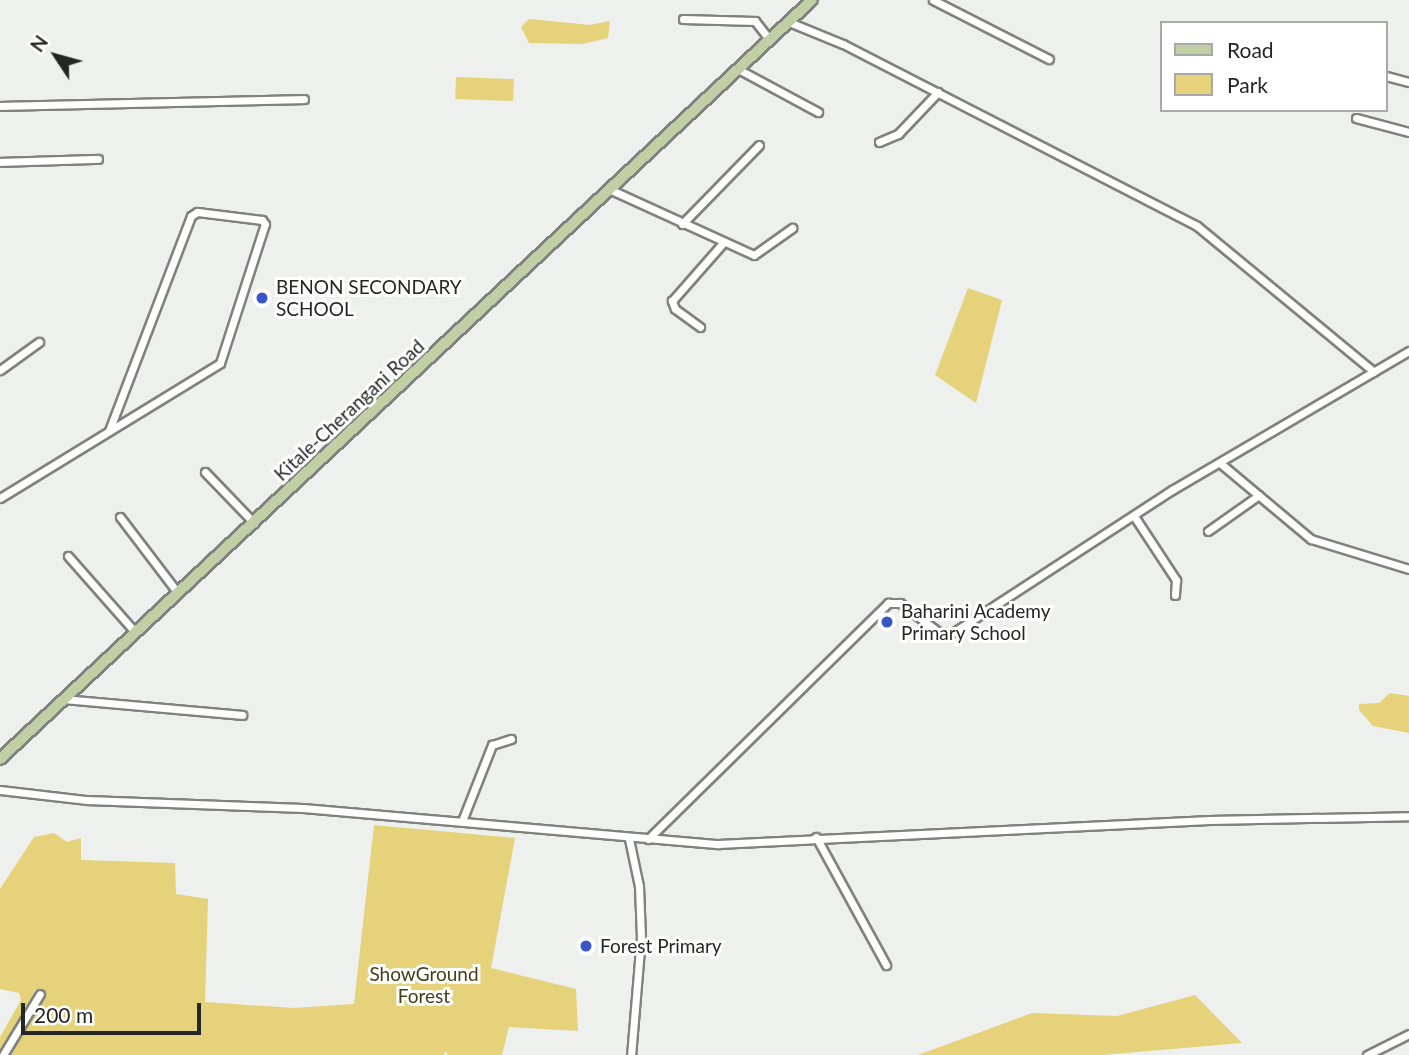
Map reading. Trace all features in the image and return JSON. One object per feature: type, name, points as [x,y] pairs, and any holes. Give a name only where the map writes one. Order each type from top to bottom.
[{"type":"main road","name":"Kitale-Cherangani Road","points":[[0,759],[812,0]]},
{"type":"street","points":[[933,0],[1049,59]]},
{"type":"street","points":[[683,19],[755,21],[770,40]]},
{"type":"street","points":[[789,22],[843,44],[1197,226],[1374,372]]},
{"type":"street","points":[[738,69],[818,112]]},
{"type":"street","points":[[1388,77],[1409,82]]},
{"type":"street","points":[[879,142],[898,134],[938,92]]},
{"type":"street","points":[[0,106],[304,99]]},
{"type":"street","points":[[1356,118],[1409,132]]},
{"type":"street","points":[[682,224],[759,145]]},
{"type":"street","points":[[0,162],[98,159]]},
{"type":"street","points":[[609,189],[756,256],[792,228]]},
{"type":"street","points":[[0,498],[220,363],[264,222],[197,212],[191,216],[109,431]]},
{"type":"street","points":[[700,327],[675,309],[672,301],[723,243]]},
{"type":"street","points":[[0,370],[39,342]]},
{"type":"street","points":[[648,839],[888,603],[896,601],[940,633],[949,634],[1220,463],[1409,351]]},
{"type":"street","points":[[1220,463],[1311,539],[1409,569]]},
{"type":"street","points":[[205,472],[254,523]]},
{"type":"street","points":[[1208,531],[1259,495]]},
{"type":"street","points":[[1134,516],[1176,580],[1175,595]]},
{"type":"street","points":[[120,517],[178,593]]},
{"type":"street","points":[[68,556],[135,632]]},
{"type":"street","points":[[64,699],[242,715]]},
{"type":"street","points":[[462,821],[492,745],[511,739]]},
{"type":"street","points":[[0,790],[87,800],[290,807],[462,821],[629,839],[718,844],[816,837],[1409,816]]},
{"type":"street","points":[[816,837],[886,965]]},
{"type":"street","points":[[629,839],[639,887],[641,937],[631,1055]]},
{"type":"street","points":[[3,1055],[40,994]]},
{"type":"street","points":[[1367,1055],[1409,1034]]},
{"type":"green space","points":[[529,19],[590,25],[610,21],[608,38],[583,44],[529,43],[521,27]]},
{"type":"green space","points":[[456,77],[514,79],[513,101],[455,99]]},
{"type":"green space","points":[[968,288],[1002,300],[976,403],[935,375]]},
{"type":"green space","points":[[1390,693],[1409,696],[1409,733],[1373,726],[1359,710],[1359,704],[1379,703]]},
{"type":"green space","name":"ShowGround Forest","points":[[374,825],[515,838],[491,968],[576,989],[578,1031],[509,1027],[502,1055],[448,1055],[445,1051],[444,1055],[8,1055],[40,1000],[43,992],[35,990],[0,1055],[0,1037],[21,1000],[19,993],[0,989],[0,889],[34,837],[54,833],[67,842],[81,838],[81,860],[175,863],[176,894],[208,899],[205,1002],[294,1008],[354,1004]]},
{"type":"green space","points":[[1195,995],[1242,1043],[1102,1055],[918,1055],[1032,1013],[1117,1016]]},
{"type":"place","name":"BENON SECONDARY SCHOOL","points":[[262,298]]},
{"type":"place","name":"Baharini Academy Primary School","points":[[887,622]]},
{"type":"place","name":"Forest Primary","points":[[586,946]]}]
